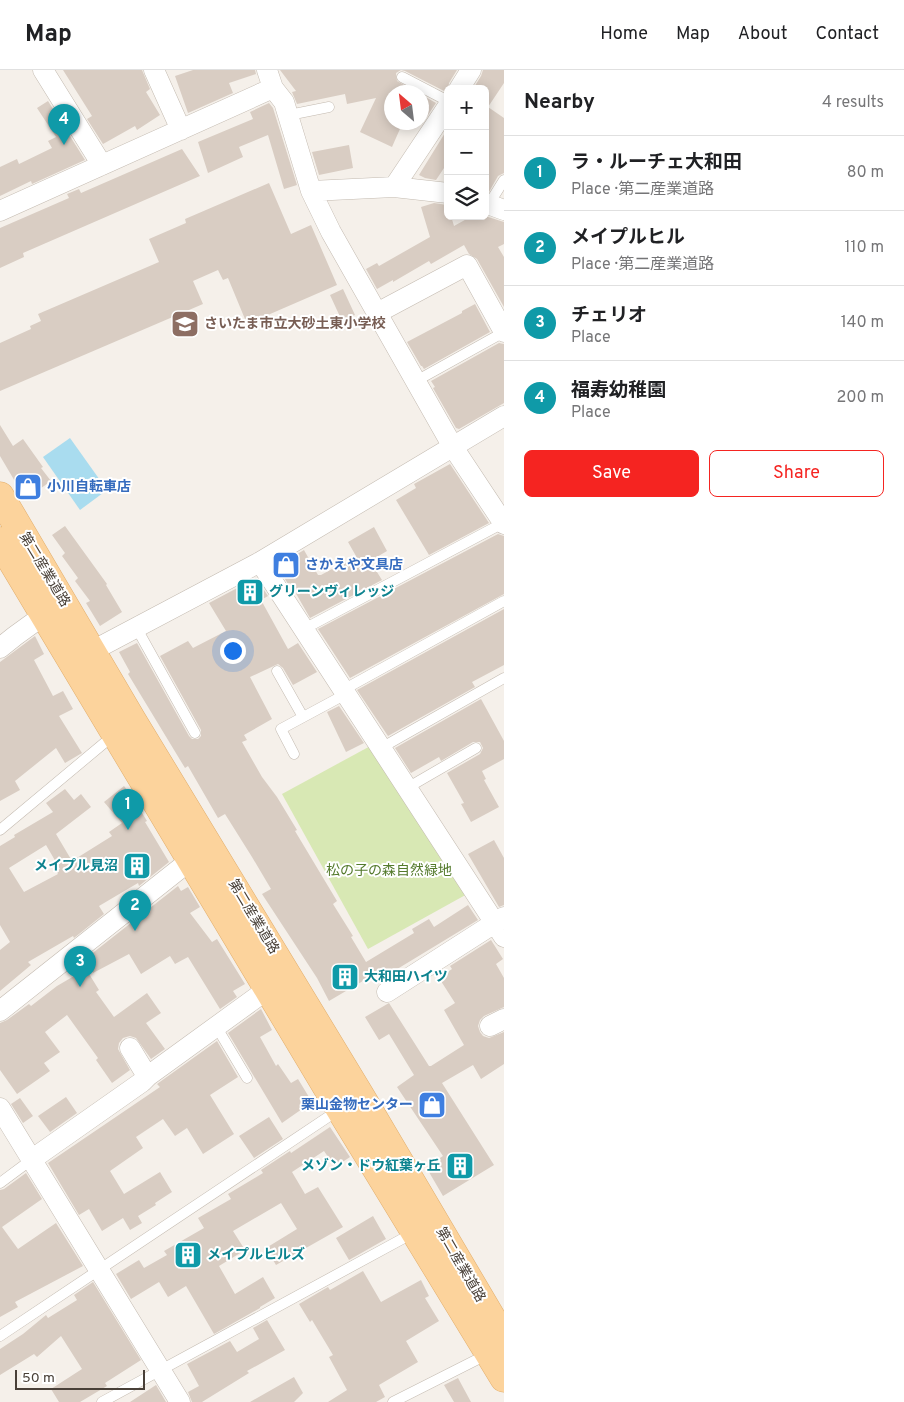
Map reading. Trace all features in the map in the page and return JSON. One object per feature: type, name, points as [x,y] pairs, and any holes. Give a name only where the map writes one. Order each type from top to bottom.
[{"type":"main road","name":"第二産業道路","points":[[0,496],[138,729],[279,981],[497,1346],[504,1378]]},
{"type":"main road","name":"第二産業道路","points":[[0,541],[192,859],[279,981],[340,1109],[416,1232],[497,1346]]},
{"type":"street","points":[[43,70],[102,165]]},
{"type":"street","points":[[154,70],[181,130]]},
{"type":"street","points":[[462,85],[471,70]]},
{"type":"street","points":[[0,211],[181,130],[269,75],[284,102],[311,191],[331,232],[453,446],[504,523]]},
{"type":"street","points":[[394,187],[444,112]]},
{"type":"street","points":[[311,191],[394,187],[444,193]]},
{"type":"street","points":[[377,313],[467,265],[504,332]]},
{"type":"street","points":[[92,651],[260,562],[504,416]]},
{"type":"street","points":[[260,562],[407,788],[501,926],[387,992]]},
{"type":"street","points":[[0,648],[44,615]]},
{"type":"street","points":[[0,1011],[192,859]]},
{"type":"street","points":[[31,1160],[142,1082],[147,1076],[279,981]]},
{"type":"street","points":[[130,1048],[147,1076]]},
{"type":"street","points":[[0,1108],[180,1402]]},
{"type":"lane","points":[[402,77],[444,99]]},
{"type":"lane","points":[[289,115],[329,107]]},
{"type":"lane","points":[[493,206],[504,180]]},
{"type":"lane","points":[[416,381],[504,332]]},
{"type":"lane","points":[[304,629],[504,523]]},
{"type":"lane","points":[[294,754],[281,729],[504,601]]},
{"type":"lane","points":[[136,627],[194,733]]},
{"type":"lane","points":[[276,671],[302,717]]},
{"type":"lane","points":[[381,748],[504,678]]},
{"type":"lane","points":[[0,830],[116,734]]},
{"type":"lane","points":[[407,788],[476,748]]},
{"type":"lane","points":[[216,1026],[247,1078]]},
{"type":"lane","points":[[0,1336],[340,1109]]},
{"type":"lane","points":[[0,1183],[31,1160]]},
{"type":"lane","points":[[102,1402],[416,1232]]},
{"type":"lane","points":[[393,1402],[497,1346]]},
{"type":"green space","name":"松の子の森自然緑地","points":[[374,744],[469,893],[368,949],[282,794]]},
{"type":"water","points":[[70,438],[107,490],[80,510],[43,457]]},
{"type":"building","points":[[63,70],[142,70],[150,89],[146,92],[160,115],[137,130],[135,126],[103,144],[87,119],[92,116]]},
{"type":"building","points":[[193,70],[255,70],[256,74],[229,83],[233,93],[188,113],[175,76]]},
{"type":"building","points":[[280,70],[401,70],[396,73],[397,81],[404,85],[384,85],[384,130],[399,130],[392,147],[360,132],[376,98],[347,104],[345,94],[297,104],[292,92],[296,91]]},
{"type":"building","points":[[401,70],[457,70],[449,85],[444,85],[444,91]]},
{"type":"building","points":[[483,70],[504,70],[504,83],[489,106],[489,85],[475,85]]},
{"type":"building","points":[[429,99],[436,103],[429,114]]},
{"type":"building","points":[[48,101],[85,160],[32,184],[31,181],[0,196],[0,167],[17,159],[19,164],[52,148],[48,141],[56,137],[37,108]]},
{"type":"building","points":[[269,103],[273,108],[297,185],[284,189],[268,135],[239,147],[243,157],[208,173],[198,142],[253,119],[250,112]]},
{"type":"building","points":[[489,108],[504,118],[504,173],[498,176],[489,192]]},
{"type":"building","points":[[444,134],[444,168],[436,180],[419,175]]},
{"type":"building","points":[[349,145],[353,168],[319,175],[312,152]]},
{"type":"building","points":[[182,149],[200,176],[23,253],[24,257],[0,268],[0,228],[69,198],[67,194],[79,189],[81,193]]},
{"type":"building","points":[[269,183],[291,234],[311,225],[337,285],[247,324],[228,278],[223,280],[218,270],[193,281],[203,304],[0,391],[0,343],[31,329],[30,326],[41,321],[38,314],[159,262],[149,239],[186,223],[185,219]]},
{"type":"building","points":[[434,203],[444,205],[444,220],[452,220],[454,226],[465,220],[489,220],[489,217],[504,222],[504,244],[498,247],[504,257],[504,307],[477,259],[469,254],[464,245],[431,264],[429,261],[377,289],[366,269],[377,263],[379,266],[430,237],[421,207]]},
{"type":"building","points":[[343,289],[355,315],[342,321],[330,295]]},
{"type":"building","points":[[475,304],[490,332],[424,369],[407,342],[462,313],[462,311]]},
{"type":"building","points":[[499,343],[504,344],[504,403],[459,429],[456,428],[433,388],[435,387],[431,381]]},
{"type":"building","points":[[0,425],[13,446],[23,439],[51,481],[37,491],[38,493],[26,500],[0,456]]},
{"type":"building","points":[[450,464],[489,523],[429,555],[396,500],[416,488],[414,484]]},
{"type":"building","points":[[65,526],[107,584],[122,612],[100,626],[86,603],[90,601],[75,581],[78,578],[62,556],[65,553],[52,535]]},
{"type":"building","points":[[374,527],[387,551],[370,561],[382,580],[310,618],[290,583],[288,584],[277,566],[304,550],[318,575],[321,575],[356,556],[348,542]]},
{"type":"building","points":[[498,534],[504,536],[504,594],[350,678],[318,629]]},
{"type":"building","points":[[256,578],[268,596],[261,600],[288,649],[298,643],[317,672],[293,685],[283,668],[278,664],[250,677],[272,719],[244,735],[247,740],[242,742],[262,777],[297,830],[295,831],[337,901],[333,904],[353,936],[351,937],[366,962],[414,933],[412,929],[429,919],[434,927],[468,905],[478,920],[389,974],[385,968],[329,1001],[317,978],[262,894],[271,889],[252,857],[225,814],[218,818],[188,766],[185,768],[128,674],[130,672],[119,652],[137,643],[189,736],[192,739],[198,739],[201,736],[201,730],[160,656],[188,641],[193,648],[226,631],[209,603]]},
{"type":"building","points":[[504,609],[504,665],[472,682],[475,687],[388,736],[357,690]]},
{"type":"building","points":[[35,636],[44,654],[34,660],[53,696],[63,691],[73,709],[59,716],[82,753],[65,763],[56,748],[15,781],[20,790],[0,801],[0,662]]},
{"type":"building","points":[[481,699],[504,741],[504,759],[482,771],[486,779],[484,780],[499,807],[471,822],[461,804],[464,803],[447,773],[480,754],[483,748],[480,742],[473,742],[441,761],[439,757],[411,773],[395,748]]},
{"type":"building","points":[[339,706],[364,743],[346,752],[327,712]]},
{"type":"building","points":[[124,786],[137,802],[147,821],[145,822],[169,862],[139,886],[138,883],[99,906],[104,914],[74,938],[73,936],[28,962],[31,965],[0,991],[0,950],[10,942],[0,925],[0,846],[15,837],[14,835],[53,812],[46,803],[65,789],[74,800],[81,794],[91,807],[56,834],[72,861],[112,836],[109,832],[122,823],[104,802]],"holes":[[[46,845],[60,869],[56,871],[58,874],[24,892],[9,868]]]},
{"type":"building","points":[[494,840],[504,858],[504,905],[499,907],[468,854]]},
{"type":"building","points":[[178,886],[181,891],[188,887],[200,907],[190,913],[212,942],[217,939],[245,984],[233,991],[237,997],[220,1009],[188,957],[175,964],[170,956],[141,974],[129,954],[93,973],[85,959]]},
{"type":"building","points":[[491,940],[503,959],[496,964],[504,978],[504,1007],[484,1016],[478,1026],[483,1036],[489,1038],[504,1032],[504,1064],[481,1079],[473,1065],[442,1083],[494,1165],[443,1196],[426,1167],[443,1156],[397,1087],[414,1075],[389,1034],[379,1040],[365,1017],[389,1003],[429,1066],[431,1066],[464,1045],[444,1010],[455,1003],[439,978],[452,969],[450,966]]},
{"type":"building","points":[[86,969],[99,990],[96,992],[114,1017],[147,993],[161,1013],[146,1023],[165,1049],[151,1059],[136,1038],[130,1036],[123,1038],[119,1043],[118,1049],[130,1070],[112,1083],[96,1060],[98,1058],[67,1015],[45,1032],[60,1052],[44,1063],[50,1071],[17,1094],[0,1070],[0,1023],[29,1004],[31,1006],[57,986]]},
{"type":"building","points":[[261,1009],[272,1030],[260,1037],[276,1066],[278,1064],[291,1083],[298,1079],[312,1102],[282,1123],[228,1033]]},
{"type":"building","points":[[217,1041],[238,1077],[210,1095],[234,1134],[203,1154],[187,1128],[175,1136],[163,1119],[136,1137],[143,1148],[110,1171],[124,1194],[160,1172],[172,1192],[138,1216],[142,1223],[130,1230],[123,1218],[102,1231],[89,1209],[79,1215],[48,1163],[160,1087],[157,1084]]},
{"type":"building","points":[[66,1097],[77,1113],[50,1132],[38,1116]]},
{"type":"building","points":[[20,1098],[33,1116],[23,1123],[11,1104]]},
{"type":"building","points":[[269,1117],[283,1139],[254,1158],[239,1136]]},
{"type":"building","points":[[330,1127],[350,1157],[335,1167],[324,1151],[292,1172],[305,1194],[318,1187],[343,1227],[276,1265],[266,1248],[297,1229],[281,1203],[233,1231],[245,1250],[219,1266],[235,1294],[263,1277],[275,1298],[214,1334],[186,1286],[168,1297],[159,1282],[131,1299],[116,1274],[139,1260],[144,1268],[167,1255],[164,1251],[204,1228],[198,1218],[231,1199],[228,1194],[263,1173],[261,1170]]},
{"type":"building","points":[[26,1173],[42,1199],[2,1227],[18,1249],[56,1223],[83,1266],[15,1302],[18,1307],[0,1317],[0,1190]]},
{"type":"building","points":[[373,1216],[386,1239],[349,1260],[336,1238]]},
{"type":"building","points":[[363,1271],[381,1302],[421,1280],[429,1296],[425,1298],[439,1321],[406,1341],[418,1362],[379,1385],[385,1397],[376,1402],[328,1402],[347,1390],[329,1357],[333,1355],[312,1320],[310,1322],[299,1304],[328,1287],[330,1290]]},
{"type":"building","points":[[93,1282],[141,1360],[105,1383],[107,1386],[80,1402],[59,1402],[51,1389],[82,1369],[61,1336],[37,1357],[34,1354],[0,1375],[0,1349],[23,1334],[46,1315],[48,1318],[77,1300],[74,1295]]},
{"type":"building","points":[[267,1320],[285,1350],[247,1371],[249,1373],[202,1402],[192,1402],[188,1392],[199,1386],[187,1364],[230,1341],[237,1352],[259,1339],[253,1328]]},
{"type":"building","points":[[294,1377],[303,1393],[294,1402],[250,1402]]},
{"type":"building","points":[[458,1378],[471,1402],[454,1402],[444,1385]]},
{"type":"building","points":[[156,1385],[166,1402],[130,1402]]},
{"type":"place","name":"福寿幼稚園","points":[[64,145]]},
{"type":"place","name":"さいたま市立大砂土東小学校","points":[[185,324]]},
{"type":"place","name":"小川自転車店","points":[[28,487]]},
{"type":"place","name":"さかえや文具店","points":[[286,565]]},
{"type":"place","name":"グリーンヴィレッジ","points":[[250,592]]},
{"type":"place","name":"ラ・ルーチェ大和田","points":[[128,830]]},
{"type":"place","name":"メイプル見沼","points":[[137,866]]},
{"type":"place","name":"メイプルヒル","points":[[135,931]]},
{"type":"place","name":"大和田ハイツ","points":[[345,977]]},
{"type":"place","name":"チェリオ","points":[[80,987]]},
{"type":"place","name":"栗山金物センター","points":[[432,1105]]},
{"type":"place","name":"メゾン・ドウ紅葉ヶ丘","points":[[460,1166]]},
{"type":"place","name":"メイプルヒルズ","points":[[188,1255]]}]
